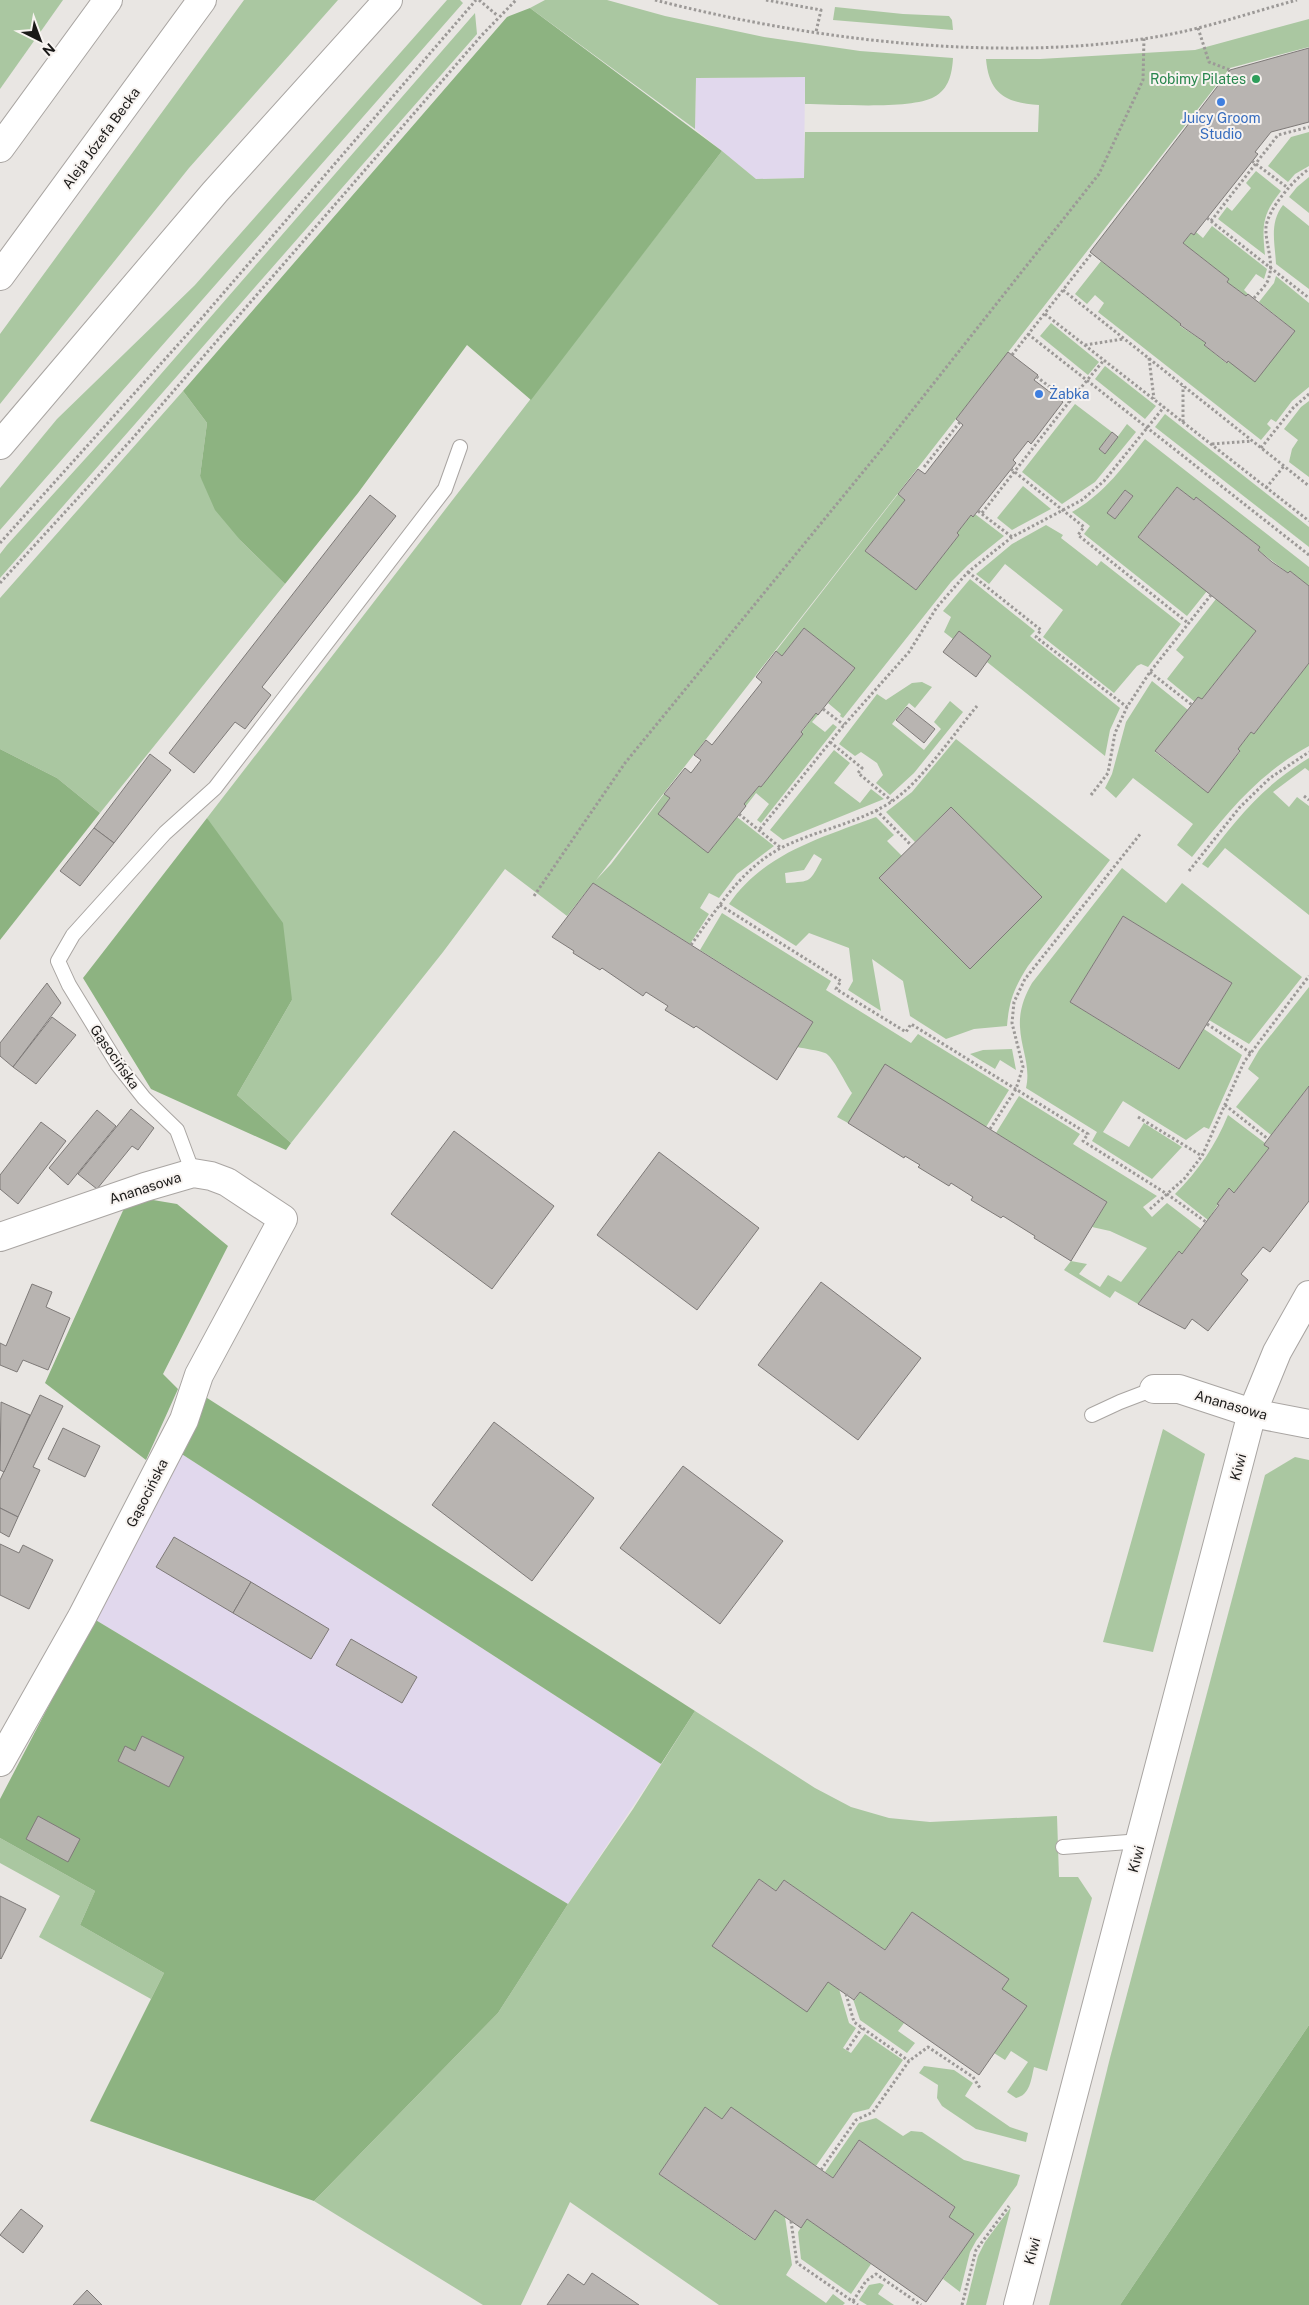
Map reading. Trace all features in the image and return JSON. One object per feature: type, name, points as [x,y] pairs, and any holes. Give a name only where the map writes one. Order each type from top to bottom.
[{"type":"street","points":[[0,148],[108,0]]},
{"type":"street","name":"Aleja Józefa Becka","points":[[0,276],[202,0]]},
{"type":"street","points":[[0,445],[215,192],[388,0]]},
{"type":"street","name":"Ananasowa","points":[[0,1237],[145,1187],[193,1173],[211,1176],[227,1182],[283,1219]]},
{"type":"street","name":"Gąsocińska","points":[[0,1762],[82,1617],[184,1420],[199,1375],[283,1219]]},
{"type":"street","name":"Kiwi","points":[[1018,2305],[1252,1413],[1277,1352],[1309,1295]]},
{"type":"street","name":"Ananasowa","points":[[1154,1390],[1179,1389],[1252,1413],[1309,1424]]},
{"type":"lane","name":"Gąsocińska","points":[[193,1173],[177,1130],[144,1098],[118,1065],[70,988],[58,961],[73,935],[165,833],[215,788],[445,489],[460,447]]},
{"type":"lane","points":[[1092,1415],[1120,1402],[1154,1390]]},
{"type":"lane","points":[[1063,1847],[1141,1841]]},
{"type":"path","points":[[0,543],[200,319],[478,0],[498,16]]},
{"type":"path","points":[[0,583],[138,431],[498,16],[516,0]]},
{"type":"path","points":[[654,0],[745,21],[816,32],[914,43],[1024,47],[1080,45],[1144,38],[1198,28],[1297,0]]},
{"type":"path","points":[[766,0],[821,10],[816,32]]},
{"type":"path","points":[[1198,28],[1209,62],[1230,70]]},
{"type":"path","points":[[534,896],[625,764],[881,450],[1099,174],[1143,80],[1144,38]]},
{"type":"path","points":[[1211,221],[1278,135],[1309,127]]},
{"type":"path","points":[[1252,161],[1288,188]]},
{"type":"path","points":[[1254,298],[1269,279],[1271,268],[1266,227],[1270,215],[1288,188],[1309,169]]},
{"type":"path","points":[[1207,218],[1309,298]]},
{"type":"path","points":[[1012,355],[1092,254]]},
{"type":"path","points":[[1063,290],[1308,485],[1309,490]]},
{"type":"path","points":[[1045,314],[1309,521]]},
{"type":"path","points":[[1028,334],[1309,555]]},
{"type":"path","points":[[1085,345],[1124,339]]},
{"type":"path","points":[[1148,358],[1154,399]]},
{"type":"path","points":[[982,514],[1104,360]]},
{"type":"path","points":[[1036,377],[1069,402]]},
{"type":"path","points":[[1183,386],[1183,422]]},
{"type":"path","points":[[1261,448],[1293,408],[1309,394]]},
{"type":"path","points":[[760,829],[844,725],[909,652],[937,606],[968,572],[1012,537],[1082,500],[1104,481],[1164,407]]},
{"type":"path","points":[[924,467],[960,422]]},
{"type":"path","points":[[1212,444],[1253,441]]},
{"type":"path","points":[[1266,488],[1284,466]]},
{"type":"path","points":[[1011,469],[1084,527],[1078,535],[1188,623]]},
{"type":"path","points":[[978,511],[1012,537]]},
{"type":"path","points":[[968,572],[1041,630],[1036,637],[1126,708]]},
{"type":"path","points":[[1091,795],[1108,772],[1115,733],[1126,708],[1150,672],[1211,595]]},
{"type":"path","points":[[1150,672],[1192,705]]},
{"type":"path","points":[[691,945],[720,905],[753,867],[781,848],[876,810],[892,801],[916,780],[977,706]]},
{"type":"path","points":[[823,709],[844,725]]},
{"type":"path","points":[[830,742],[862,768],[858,773],[892,801]]},
{"type":"path","points":[[1189,871],[1240,807],[1270,778],[1309,752]]},
{"type":"path","points":[[1304,796],[1309,800]]},
{"type":"path","points":[[876,810],[912,846]]},
{"type":"path","points":[[739,814],[760,829],[781,848]]},
{"type":"path","points":[[990,1129],[1016,1089],[1023,1067],[1012,1023],[1014,1002],[1025,979],[1140,832]]},
{"type":"path","points":[[720,905],[841,980],[836,989],[906,1032],[911,1024],[1088,1134],[1083,1141],[1167,1194],[1206,1222]]},
{"type":"path","points":[[1150,1208],[1184,1179],[1202,1156],[1244,1062],[1309,976]]},
{"type":"path","points":[[1206,1024],[1251,1053]]},
{"type":"path","points":[[1225,1105],[1268,1139]]},
{"type":"path","points":[[1138,1117],[1202,1156]]},
{"type":"path","points":[[846,1994],[854,2022],[909,2061]]},
{"type":"path","points":[[847,2050],[862,2028]]},
{"type":"path","points":[[821,2170],[856,2120],[873,2112],[909,2061],[932,2042]]},
{"type":"path","points":[[928,2047],[973,2077],[980,2088]]},
{"type":"path","points":[[962,2305],[976,2250],[1010,2205]]},
{"type":"path","points":[[791,2220],[797,2263],[858,2305]]},
{"type":"path","points":[[853,2302],[866,2281],[880,2270]]},
{"type":"path","points":[[876,2274],[921,2305]]},
{"type":"shaded area","points":[[805,77],[804,178],[756,179],[695,129],[696,78]]},
{"type":"shaded area","points":[[177,1451],[661,1764],[568,1904],[94,1619]]},
{"type":"green space","points":[[0,0],[63,0],[0,89]]},
{"type":"green space","points":[[244,0],[338,0],[189,168],[0,404],[0,334]]},
{"type":"green space","points":[[447,0],[460,0],[463,3],[0,530],[0,488],[57,419],[195,285]]},
{"type":"green space","points":[[545,0],[607,0],[665,16],[764,37],[860,51],[953,58],[952,70],[943,90],[934,97],[908,104],[891,105],[805,104],[805,77],[696,78],[695,129],[530,8]]},
{"type":"green space","points":[[835,7],[903,14],[949,16],[952,20],[953,30],[833,20]]},
{"type":"green space","points":[[530,8],[722,151],[531,400],[467,345],[358,493],[285,584],[241,541],[215,510],[200,476],[207,423],[183,391],[507,17]]},
{"type":"green space","points":[[475,13],[477,34],[0,578],[0,554],[7,545],[134,405]]},
{"type":"green space","points":[[1309,19],[1309,47],[1230,68],[596,880],[611,864],[664,794],[670,798],[659,814],[708,853],[737,817],[774,846],[737,874],[719,898],[709,893],[700,908],[709,914],[690,944],[593,883],[567,916],[505,869],[443,952],[291,1143],[237,1095],[292,1000],[207,818],[722,151],[756,179],[804,178],[805,132],[1038,132],[1039,105],[1017,102],[1001,94],[991,81],[986,59],[1040,59],[1195,50]]},
{"type":"green space","points":[[1309,132],[1309,166],[1295,174],[1288,182],[1268,166],[1291,137]]},
{"type":"green space","points":[[1256,171],[1281,191],[1270,207],[1265,221],[1265,255],[1218,219],[1227,207],[1232,211],[1251,188],[1246,183]]},
{"type":"green space","points":[[1309,177],[1309,213],[1289,197]]},
{"type":"green space","points":[[1283,205],[1309,226],[1309,289],[1276,264],[1274,226]]},
{"type":"green space","points":[[1212,226],[1267,269],[1264,279],[1256,274],[1244,290],[1248,294],[1246,296],[1227,282],[1229,279],[1183,243],[1191,233],[1194,235],[1196,232],[1203,238]]},
{"type":"green space","points":[[1101,261],[1181,324],[1180,326],[1206,343],[1204,345],[1226,363],[1281,348],[1295,331],[1259,302],[1274,283],[1276,276],[1309,303],[1309,387],[1292,401],[1276,422],[1271,419],[1267,424],[1271,428],[1261,440],[1098,312],[1104,303],[1095,295],[1087,304],[1075,294]]},
{"type":"green space","points":[[1051,323],[1099,362],[1088,375],[1040,336]]},
{"type":"green space","points":[[1105,366],[1156,406],[1145,419],[1095,379]]},
{"type":"green space","points":[[183,391],[207,423],[200,476],[241,541],[285,584],[100,813],[57,778],[0,749],[0,598]]},
{"type":"green space","points":[[1309,401],[1309,477],[1289,462],[1292,449],[1298,440],[1284,429],[1301,407]]},
{"type":"green space","points":[[1075,404],[1112,432],[1099,449],[1105,454],[1127,424],[1136,432],[1095,482],[1062,504],[1022,472]]},
{"type":"green space","points":[[1165,414],[1309,527],[1309,547],[1155,427]]},
{"type":"green space","points":[[1145,439],[1309,567],[1309,586],[1258,550],[1260,547],[1196,497],[1194,500],[1177,487],[1138,537],[1207,591],[1187,616],[1084,534],[1090,526],[1072,512],[1094,497],[1121,470]],"holes":[[[1125,490],[1133,496],[1115,519],[1108,512]]]},
{"type":"green space","points":[[1023,486],[1051,509],[1012,530],[997,518]]},
{"type":"green space","points":[[898,494],[905,500],[865,551],[916,590],[959,535],[957,533],[971,515],[975,514],[1004,536],[968,565],[951,582],[843,718],[828,703],[854,668],[804,628],[782,656],[776,651]]},
{"type":"green space","points":[[1046,525],[1063,535],[1061,538],[1097,566],[1101,561],[1181,624],[1148,667],[1141,664],[1137,666],[1114,693],[1043,637],[1063,610],[1005,564],[989,584],[976,574],[1012,544]]},
{"type":"green space","points":[[970,579],[1035,631],[1030,636],[1120,708],[1110,730],[1105,756],[987,662],[991,656],[959,632],[953,639],[944,632],[951,617],[943,611]]},
{"type":"green space","points":[[1216,599],[1256,631],[1202,699],[1198,697],[1195,702],[1167,679],[1184,657],[1176,650]]},
{"type":"green space","points":[[1309,663],[1309,746],[1274,769],[1244,796],[1192,857],[1177,845],[1193,824],[1133,778],[1116,798],[1105,788],[1112,774],[1126,722],[1152,681],[1188,710],[1155,752],[1207,792],[1240,752],[1238,749],[1251,732],[1254,734]]},
{"type":"green space","points":[[922,682],[932,687],[915,708],[909,703],[892,724],[924,750],[941,729],[934,722],[950,701],[963,712],[914,773],[890,795],[876,783],[883,775],[877,763],[861,752],[855,756],[839,744],[877,694],[886,700],[912,683]]},
{"type":"green space","points":[[816,713],[818,715],[812,722],[825,732],[833,724],[837,727],[761,823],[757,820],[769,804],[756,793],[746,806],[744,804],[759,786],[761,787]]},
{"type":"green space","points":[[956,739],[1110,860],[1028,966],[1013,995],[1007,1026],[974,1029],[946,1039],[910,1016],[903,981],[872,959],[881,1011],[848,990],[853,981],[849,948],[809,933],[796,946],[729,904],[743,886],[776,860],[815,840],[876,817],[894,835],[887,841],[902,856],[1041,897],[951,807],[915,842],[886,812],[912,792]],"holes":[[[814,854],[822,859],[812,877],[801,882],[786,883],[785,873],[804,870]]]},
{"type":"green space","points":[[0,749],[57,778],[100,813],[0,940]]},
{"type":"green space","points":[[834,750],[850,763],[834,783],[860,803],[871,789],[884,799],[783,840],[770,830]]},
{"type":"green space","points":[[1309,758],[1309,771],[1305,768],[1273,792],[1289,807],[1297,797],[1309,806],[1309,915],[1225,848],[1208,868],[1202,864],[1250,805],[1292,769]]},
{"type":"green space","points":[[207,818],[283,923],[292,1000],[237,1095],[291,1143],[286,1150],[151,1089],[83,978]]},
{"type":"green space","points":[[1122,868],[1166,903],[1182,883],[1302,977],[1249,1044],[1209,1020],[1232,983],[1123,916],[1070,1002],[1178,1069],[1204,1029],[1242,1055],[1209,1129],[1204,1127],[1186,1140],[1123,1101],[1103,1132],[1129,1147],[1144,1123],[1182,1147],[1152,1179],[1092,1141],[1097,1132],[1026,1088],[1027,1065],[1020,1021],[1024,999],[1032,983]]},
{"type":"green space","points":[[722,913],[831,981],[826,990],[911,1043],[918,1034],[1009,1090],[986,1127],[848,1123],[837,1117],[852,1093],[828,1055],[797,1047],[813,1022],[700,950]]},
{"type":"green space","points":[[1309,987],[1309,1086],[1271,1135],[1236,1107],[1259,1078],[1248,1069],[1259,1050]]},
{"type":"green space","points":[[1012,1049],[1016,1070],[1000,1060],[995,1069],[970,1054],[983,1050]]},
{"type":"green space","points":[[1019,1096],[1080,1134],[1073,1144],[1157,1196],[1143,1207],[1152,1217],[1167,1203],[1201,1229],[1182,1254],[1179,1251],[1138,1304],[1115,1291],[1110,1298],[1064,1270],[1071,1261],[1087,1264],[1079,1274],[1100,1287],[1108,1275],[1121,1282],[1147,1248],[1110,1231],[1092,1227],[1107,1202],[996,1133]]},
{"type":"green space","points":[[1228,1115],[1269,1148],[1234,1193],[1228,1189],[1208,1220],[1175,1194],[1206,1157]]},
{"type":"green space","points":[[147,1199],[177,1204],[228,1246],[163,1374],[178,1389],[146,1460],[45,1383],[126,1204]]},
{"type":"green space","points":[[204,1396],[695,1711],[661,1764],[177,1451]]},
{"type":"green space","points":[[1163,1429],[1205,1454],[1153,1652],[1103,1642]]},
{"type":"green space","points":[[1295,1457],[1309,1460],[1309,2025],[1120,2305],[1049,2305],[1110,2058],[1265,1475]]},
{"type":"green space","points":[[94,1619],[568,1904],[498,2013],[314,2201],[90,2121],[164,1973],[80,1925],[95,1891],[0,1838],[0,1799]]},
{"type":"green space","points":[[695,1711],[815,1788],[851,1807],[889,1818],[930,1822],[1057,1816],[1059,1877],[1078,1877],[1092,1898],[1047,2071],[1034,2067],[1031,2082],[1021,2096],[1016,2098],[1007,2092],[1028,2062],[1011,2051],[1005,2060],[994,2053],[1002,1989],[912,1912],[885,1950],[784,1880],[776,1891],[759,1879],[713,1946],[828,1982],[839,1989],[849,2023],[856,2028],[843,2048],[851,2053],[865,2034],[903,2060],[869,2109],[853,2113],[816,2166],[731,2108],[722,2119],[705,2107],[659,2174],[754,2240],[775,2210],[785,2217],[792,2265],[786,2275],[826,2303],[833,2294],[845,2303],[843,2305],[719,2305],[570,2202],[521,2305],[483,2305],[314,2201],[498,2013],[568,1904],[633,1809]]},
{"type":"green space","points":[[0,1838],[95,1891],[80,1925],[164,1973],[151,1999],[39,1937],[60,1896],[0,1863]]},
{"type":"green space","points":[[860,1992],[904,2023],[898,2031],[915,2043],[907,2053],[860,2020],[853,1999],[855,2000]]},
{"type":"green space","points":[[1309,2025],[1309,2305],[1120,2305]]},
{"type":"green space","points":[[924,2066],[954,2070],[973,2083],[965,2096],[1010,2127],[1028,2133],[1026,2142],[976,2129],[942,2106],[937,2098],[938,2085],[919,2073]]},
{"type":"green space","points":[[876,2118],[903,2136],[911,2131],[922,2132],[964,2160],[1020,2175],[1017,2185],[970,2252],[960,2292],[943,2279],[973,2234],[949,2217],[955,2207],[859,2140],[833,2178],[825,2172],[859,2123]]},
{"type":"green space","points":[[1011,2207],[986,2305],[966,2305],[978,2256],[985,2242]]},
{"type":"green space","points":[[807,2219],[871,2264],[851,2294],[801,2259],[798,2232]]},
{"type":"green space","points":[[880,2283],[884,2285],[878,2294],[894,2305],[867,2305],[859,2300],[869,2285]]},
{"type":"building","points":[[1309,48],[1309,122],[1271,132],[1255,152],[1258,154],[1194,235],[1191,233],[1183,243],[1229,279],[1227,282],[1246,296],[1248,294],[1295,331],[1255,382],[1204,345],[1206,343],[1180,325],[1090,252],[1230,70]]},
{"type":"building","points":[[1008,352],[1038,375],[1034,380],[1063,402],[1031,444],[1028,441],[1013,460],[1016,463],[973,517],[971,515],[957,533],[959,535],[916,590],[865,551],[905,500],[898,494],[918,469],[925,474],[963,425],[956,419]]},
{"type":"building","points":[[1112,432],[1118,437],[1105,454],[1099,449]]},
{"type":"building","points":[[1177,487],[1194,500],[1196,497],[1260,547],[1258,550],[1272,562],[1288,573],[1290,571],[1309,586],[1309,663],[1254,734],[1251,732],[1238,749],[1240,751],[1208,793],[1155,751],[1198,697],[1202,699],[1256,631],[1138,537]]},
{"type":"building","points":[[1125,490],[1133,496],[1115,519],[1107,513]]},
{"type":"building","points":[[370,495],[396,516],[262,687],[271,695],[245,729],[235,722],[194,773],[169,753]]},
{"type":"building","points":[[804,628],[855,668],[818,715],[816,713],[801,732],[803,734],[761,787],[759,786],[744,804],[746,806],[708,853],[658,814],[670,798],[664,794],[685,768],[691,773],[701,760],[694,755],[706,740],[712,745],[762,682],[756,677],[776,651],[782,656]]},
{"type":"building","points":[[959,631],[991,656],[976,677],[943,652]]},
{"type":"building","points":[[907,707],[935,729],[924,743],[896,720]]},
{"type":"building","points":[[150,754],[171,770],[114,843],[94,828]]},
{"type":"building","points":[[951,807],[1042,897],[970,969],[879,878]]},
{"type":"building","points":[[94,828],[114,843],[80,886],[60,871]]},
{"type":"building","points":[[593,883],[813,1022],[777,1080],[696,1026],[694,1028],[665,1010],[668,1006],[646,992],[643,996],[602,968],[600,970],[573,953],[574,951],[552,937]]},
{"type":"building","points":[[1123,916],[1232,983],[1179,1069],[1070,1002]]},
{"type":"building","points":[[47,983],[61,1003],[13,1067],[0,1056],[0,1043]]},
{"type":"building","points":[[52,1017],[76,1035],[36,1084],[13,1067]]},
{"type":"building","points":[[885,1064],[1107,1202],[1071,1261],[1003,1216],[1001,1218],[971,1200],[973,1197],[951,1183],[949,1186],[918,1167],[920,1165],[905,1156],[904,1158],[848,1123]]},
{"type":"building","points":[[1309,1086],[1309,1201],[1270,1252],[1263,1247],[1241,1274],[1248,1280],[1208,1331],[1192,1319],[1185,1329],[1138,1304],[1179,1251],[1182,1254],[1219,1205],[1217,1204],[1229,1188],[1234,1193],[1269,1148],[1264,1145],[1265,1143]]},
{"type":"building","points":[[131,1109],[154,1128],[138,1150],[132,1146],[97,1189],[78,1174]]},
{"type":"building","points":[[97,1110],[116,1126],[68,1185],[49,1168]]},
{"type":"building","points":[[41,1122],[66,1141],[18,1204],[0,1189],[0,1175]]},
{"type":"building","points":[[454,1131],[554,1206],[492,1289],[391,1214]]},
{"type":"building","points":[[659,1152],[759,1228],[697,1310],[597,1235]]},
{"type":"building","points":[[821,1282],[921,1358],[858,1440],[758,1365]]},
{"type":"building","points":[[32,1284],[52,1292],[46,1307],[70,1318],[48,1370],[23,1360],[17,1372],[0,1365],[0,1343],[6,1346]]},
{"type":"building","points":[[40,1395],[63,1406],[33,1467],[40,1470],[18,1517],[0,1508],[0,1480]]},
{"type":"building","points":[[1,1402],[30,1415],[4,1472],[0,1470]]},
{"type":"building","points":[[494,1422],[594,1498],[532,1581],[432,1505]]},
{"type":"building","points":[[63,1428],[100,1446],[85,1477],[48,1459]]},
{"type":"building","points":[[683,1466],[783,1541],[720,1624],[620,1548]]},
{"type":"building","points":[[0,1508],[18,1517],[9,1537],[0,1532]]},
{"type":"building","points":[[174,1537],[251,1582],[233,1613],[156,1567]]},
{"type":"building","points":[[0,1544],[19,1553],[23,1545],[53,1560],[29,1609],[0,1595]]},
{"type":"building","points":[[251,1582],[329,1629],[311,1659],[233,1613]]},
{"type":"building","points":[[351,1639],[417,1677],[402,1703],[336,1665]]},
{"type":"building","points":[[142,1736],[184,1757],[169,1787],[118,1761],[125,1746],[135,1751]]},
{"type":"building","points":[[38,1816],[80,1839],[68,1862],[26,1839]]},
{"type":"building","points":[[759,1879],[776,1891],[784,1880],[885,1950],[912,1912],[1009,1979],[1002,1989],[1027,2006],[979,2075],[860,1992],[854,2000],[828,1982],[807,2012],[712,1946]]},
{"type":"building","points":[[0,1896],[26,1909],[1,1959],[0,1958]]},
{"type":"building","points":[[705,2107],[722,2119],[731,2107],[833,2178],[859,2140],[955,2207],[949,2217],[974,2234],[926,2302],[807,2219],[801,2228],[775,2210],[755,2240],[659,2174]]},
{"type":"building","points":[[21,2209],[43,2226],[23,2253],[0,2235]]},
{"type":"building","points":[[592,2273],[639,2305],[547,2305],[568,2274],[584,2285]]},
{"type":"building","points":[[87,2290],[102,2305],[73,2305]]},
{"type":"place","name":"Robimy Pilates","points":[[1256,79]]},
{"type":"place","name":"Juicy Groom Studio","points":[[1221,102]]},
{"type":"place","name":"Żabka","points":[[1039,394]]}]
